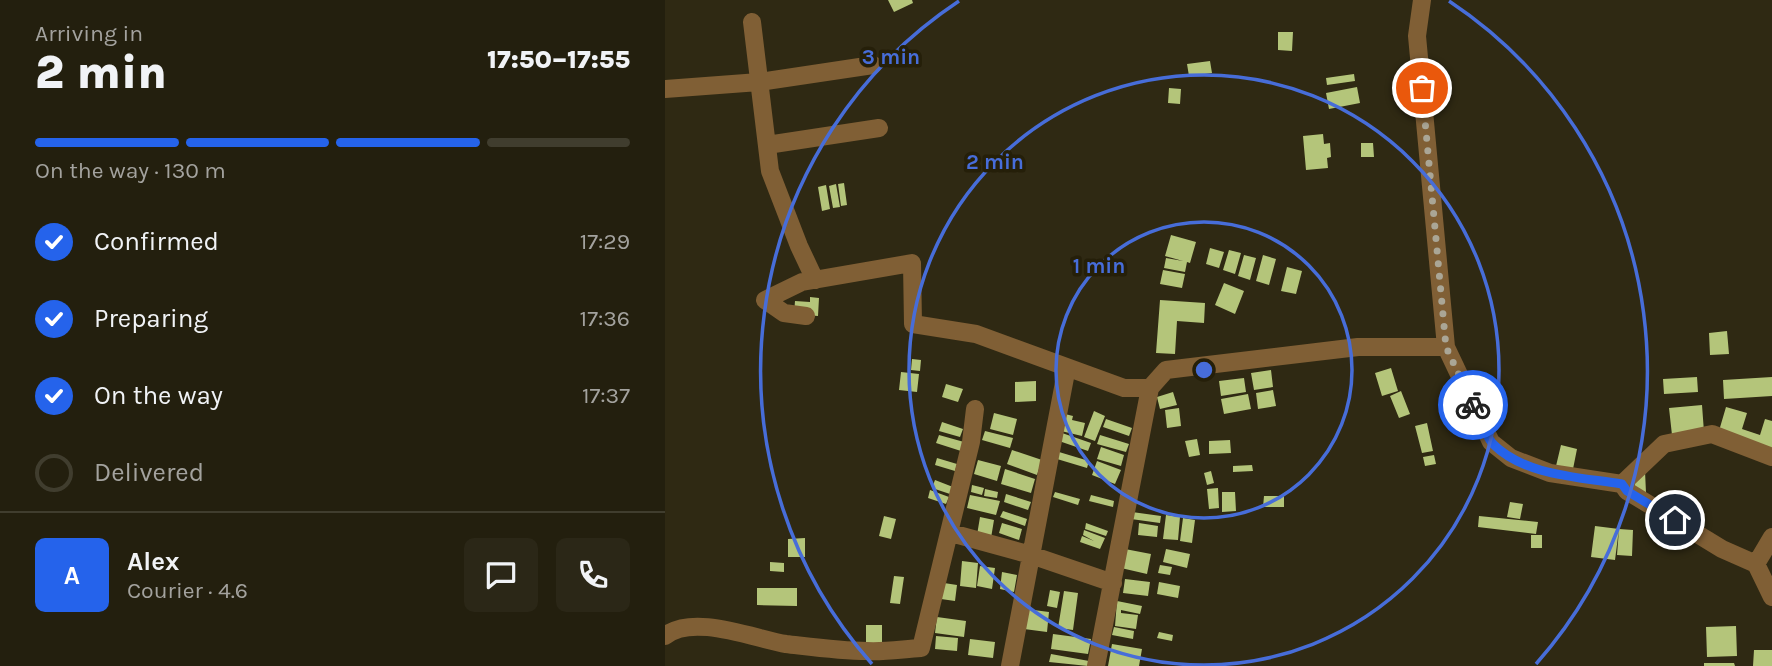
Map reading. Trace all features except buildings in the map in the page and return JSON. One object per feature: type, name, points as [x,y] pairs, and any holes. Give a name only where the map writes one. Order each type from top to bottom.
[{"type":"street","points":[[1422,0],[1417,36],[1446,347],[1491,442],[1511,458],[1550,473],[1622,484],[1627,491],[1722,549],[1756,564],[1772,597]]},
{"type":"street","points":[[752,22],[770,171],[815,280]]},
{"type":"street","points":[[665,89],[759,82],[873,65]]},
{"type":"street","points":[[767,145],[879,128]]},
{"type":"street","points":[[806,316],[784,313],[765,300],[802,282],[912,263],[913,324],[976,334],[1124,388],[1150,388]]},
{"type":"street","points":[[1096,666],[1150,388],[1166,370],[1358,347],[1446,347]]},
{"type":"street","points":[[1010,666],[1067,367]]},
{"type":"street","points":[[665,636],[669,632],[694,627],[735,630],[784,643],[868,652],[921,648],[951,533],[971,442],[975,410]]},
{"type":"street","points":[[1622,484],[1664,444],[1712,434],[1772,457]]},
{"type":"street","points":[[951,533],[1031,555],[1113,583]]},
{"type":"street","points":[[1756,564],[1772,537]]},
{"type":"way so far","points":[[1422,88],[1446,347],[1473,405]]},
{"type":"route","points":[[1473,405],[1491,442],[1511,458],[1550,473],[1622,484],[1627,491],[1675,520]]}]
